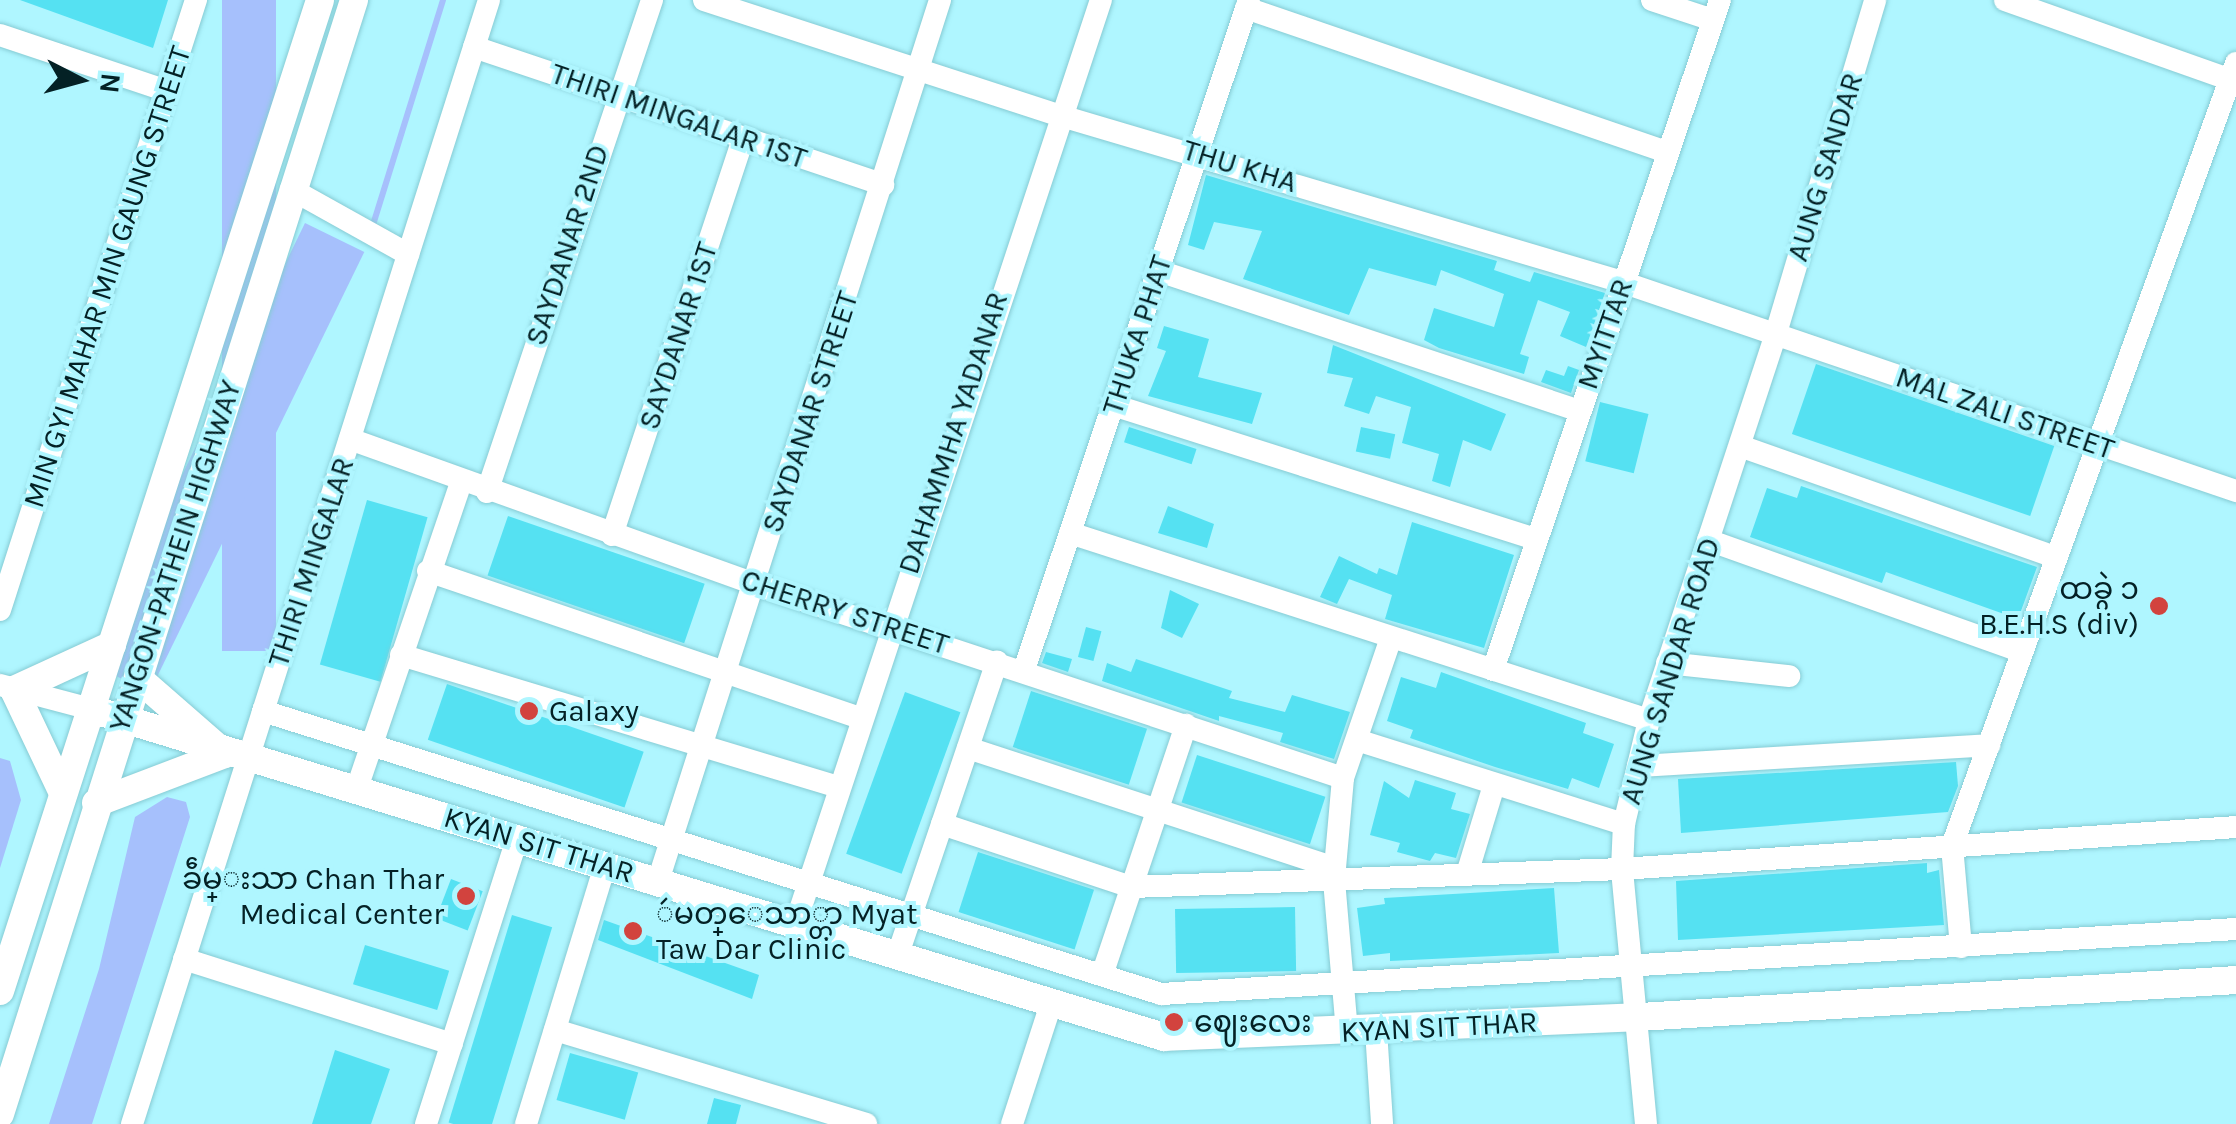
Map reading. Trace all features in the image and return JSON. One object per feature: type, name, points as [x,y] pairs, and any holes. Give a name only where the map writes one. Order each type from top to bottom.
[{"type":"main road","name":"YANGON-PATHEIN HIGHWAY","points":[[0,991],[320,0]]},
{"type":"main road","name":"YANGON-PATHEIN HIGHWAY","points":[[0,1114],[354,0]]},
{"type":"main road","points":[[62,791],[7,688],[112,645]]},
{"type":"main road","points":[[138,678],[236,757]]},
{"type":"main road","name":"KYAN SIT THAR","points":[[90,709],[236,757],[518,836],[898,958],[1164,1037],[1640,1017],[2236,980]]},
{"type":"main road","points":[[96,802],[236,757]]},
{"type":"street","name":"MIN GYI MAHAR MIN GAUNG STREET","points":[[0,610],[196,0]]},
{"type":"street","name":"THIRI MINGALAR","points":[[136,1123],[184,959],[236,757],[263,711],[489,0]]},
{"type":"street","name":"SAYDANAR 2ND","points":[[487,492],[617,94],[652,0]]},
{"type":"street","name":"THU KHA","points":[[704,0],[917,66],[1058,115],[1196,152],[1776,333]]},
{"type":"street","name":"SAYDANAR STREET","points":[[658,881],[940,0]]},
{"type":"street","name":"DAHAMMHA YADANAR","points":[[795,925],[1058,115],[1101,0]]},
{"type":"street","points":[[1652,0],[1716,10]]},
{"type":"street","name":"AUNG SANDAR","points":[[1776,333],[1875,0]]},
{"type":"street","points":[[1960,947],[1952,846],[2094,445],[2234,75],[2005,0]]},
{"type":"street","points":[[1247,4],[1667,152]]},
{"type":"street","name":"THUKA PHAT","points":[[1024,670],[1247,4]]},
{"type":"street","name":"MYITTAR","points":[[1493,670],[1716,10]]},
{"type":"street","points":[[0,34],[167,91]]},
{"type":"street","name":"THIRI MINGALAR 1ST","points":[[474,47],[883,186]]},
{"type":"street","name":"SAYDANAR 1ST","points":[[612,535],[744,136]]},
{"type":"street","points":[[291,189],[408,254]]},
{"type":"street","points":[[1158,271],[1579,411]]},
{"type":"street","name":"MAL ZALI STREET","points":[[1776,333],[2094,445],[2236,490]]},
{"type":"street","name":"AUNG SANDAR ROAD","points":[[1646,1124],[1640,1017],[1622,870],[1624,824],[1649,720],[1776,333]]},
{"type":"street","points":[[1113,405],[1536,539]]},
{"type":"street","name":"CHERRY STREET","points":[[350,439],[487,492],[754,584],[1343,778]]},
{"type":"street","points":[[1740,446],[2056,557]]},
{"type":"street","points":[[356,791],[461,482]]},
{"type":"street","points":[[1070,534],[1649,720]]},
{"type":"street","points":[[1708,540],[2022,652]]},
{"type":"street","points":[[428,571],[860,718]]},
{"type":"street","points":[[1347,1032],[1334,873],[1343,778],[1391,638]]},
{"type":"street","points":[[401,655],[838,787]]},
{"type":"street","points":[[898,958],[997,661]]},
{"type":"street","points":[[1668,663],[1789,676]]},
{"type":"street","points":[[7,688],[90,709]]},
{"type":"street","points":[[263,711],[1161,994],[1634,968],[2236,928]]},
{"type":"street","points":[[1102,975],[1186,725]]},
{"type":"street","points":[[1358,740],[1624,824]]},
{"type":"street","points":[[1638,766],[1989,745]]},
{"type":"street","points":[[968,748],[1334,873]]},
{"type":"street","points":[[1467,874],[1494,784]]},
{"type":"street","points":[[942,824],[1131,887],[1334,873],[1622,870],[2236,826]]},
{"type":"street","points":[[426,1124],[518,836]]},
{"type":"street","points":[[526,1124],[605,865]]},
{"type":"street","points":[[184,959],[452,1044]]},
{"type":"street","points":[[1012,1124],[1051,1004]]},
{"type":"street","points":[[555,1030],[866,1124]]},
{"type":"street","points":[[1376,1030],[1382,1124]]},
{"type":"water","points":[[222,0],[276,0],[276,651],[222,651]]},
{"type":"water","points":[[305,223],[364,252],[150,692],[90,663]]},
{"type":"water","points":[[0,758],[10,761],[21,800],[0,868]]},
{"type":"water","points":[[167,797],[186,802],[190,817],[92,1124],[49,1124],[99,969],[135,817]]},
{"type":"building","points":[[20,0],[168,0],[153,48]]},
{"type":"building","points":[[1206,175],[1497,261],[1494,270],[1530,282],[1534,272],[1605,293],[1586,347],[1560,336],[1570,312],[1538,300],[1520,354],[1529,357],[1524,374],[1439,348],[1424,340],[1434,308],[1494,327],[1504,294],[1441,270],[1436,286],[1369,268],[1349,315],[1243,279],[1262,231],[1214,222],[1204,250],[1188,245]]},
{"type":"building","points":[[1164,326],[1209,339],[1198,377],[1262,393],[1252,424],[1148,396],[1166,351],[1157,348]]},
{"type":"building","points":[[1333,345],[1506,414],[1491,451],[1463,440],[1450,487],[1432,481],[1439,454],[1402,443],[1411,407],[1376,396],[1369,414],[1344,406],[1353,378],[1327,373]]},
{"type":"building","points":[[1816,364],[2054,446],[2030,516],[1792,434]]},
{"type":"building","points":[[1568,366],[1579,370],[1571,393],[1541,382],[1546,370],[1564,376]]},
{"type":"building","points":[[1600,402],[1649,414],[1634,473],[1585,461]]},
{"type":"building","points":[[1129,427],[1197,449],[1192,464],[1124,442]]},
{"type":"building","points":[[1361,427],[1395,434],[1390,459],[1356,451]]},
{"type":"building","points":[[1801,486],[2037,567],[2018,619],[1886,572],[1882,583],[1750,537],[1767,488],[1797,498]]},
{"type":"building","points":[[367,500],[428,517],[380,682],[320,664]]},
{"type":"building","points":[[1168,506],[1214,524],[1207,548],[1158,533]]},
{"type":"building","points":[[508,516],[705,584],[684,643],[487,576]]},
{"type":"building","points":[[1412,522],[1514,555],[1484,648],[1385,619],[1392,595],[1349,579],[1337,604],[1320,597],[1339,556],[1377,574],[1379,568],[1397,575]]},
{"type":"building","points":[[1170,590],[1199,604],[1182,638],[1161,628]]},
{"type":"building","points":[[1086,627],[1101,631],[1093,661],[1078,657]]},
{"type":"building","points":[[1046,652],[1072,659],[1068,672],[1042,663]]},
{"type":"building","points":[[1136,659],[1232,691],[1229,698],[1285,712],[1292,695],[1350,712],[1334,759],[1280,742],[1283,733],[1219,716],[1219,721],[1102,681],[1107,663],[1131,672]]},
{"type":"building","points":[[1441,672],[1586,723],[1583,733],[1614,744],[1599,788],[1572,778],[1568,789],[1495,767],[1410,738],[1413,730],[1387,721],[1401,677],[1436,688]]},
{"type":"building","points":[[447,684],[644,752],[624,808],[428,740]]},
{"type":"building","points":[[1031,691],[1147,729],[1129,785],[1013,747]]},
{"type":"building","points":[[905,692],[960,712],[902,874],[846,854]]},
{"type":"building","points":[[1197,755],[1325,797],[1310,844],[1182,803]]},
{"type":"building","points":[[1956,762],[1958,786],[1948,812],[1681,833],[1678,779]]},
{"type":"building","points":[[1415,780],[1456,793],[1451,809],[1470,814],[1456,858],[1435,853],[1430,861],[1397,852],[1400,843],[1370,835],[1384,781],[1409,798]]},
{"type":"building","points":[[978,852],[1094,890],[1075,950],[959,912]]},
{"type":"building","points":[[1927,863],[1927,873],[1939,870],[1944,925],[1678,940],[1676,881]]},
{"type":"building","points":[[451,879],[483,891],[468,930],[436,918]]},
{"type":"building","points":[[1554,888],[1559,953],[1390,961],[1390,953],[1363,956],[1357,908],[1385,904],[1384,898]]},
{"type":"building","points":[[1295,907],[1296,971],[1176,973],[1175,909]]},
{"type":"building","points":[[512,915],[552,927],[492,1124],[449,1123]]},
{"type":"building","points":[[604,920],[759,975],[752,999],[598,940]]},
{"type":"building","points":[[365,945],[449,971],[437,1010],[353,984]]},
{"type":"building","points":[[335,1050],[390,1069],[371,1124],[312,1124]]},
{"type":"building","points":[[570,1053],[638,1073],[625,1120],[556,1100]]},
{"type":"building","points":[[714,1098],[741,1105],[736,1124],[707,1124]]},
{"type":"waterway","points":[[372,228],[443,0]]},
{"type":"place","name":"ထခွဲ ၁ B.E.H.S (div)","points":[[2159,606]]},
{"type":"place","name":"Galaxy","points":[[529,711]]},
{"type":"place","name":"ခဵမ္းသာ Chan Thar Medical Center","points":[[466,896]]},
{"type":"place","name":"ဴမတ္ေသာ္တာ Myat Taw Dar Clinic","points":[[633,931]]},
{"type":"place","name":"ဈေးလေး","points":[[1174,1022]]}]
